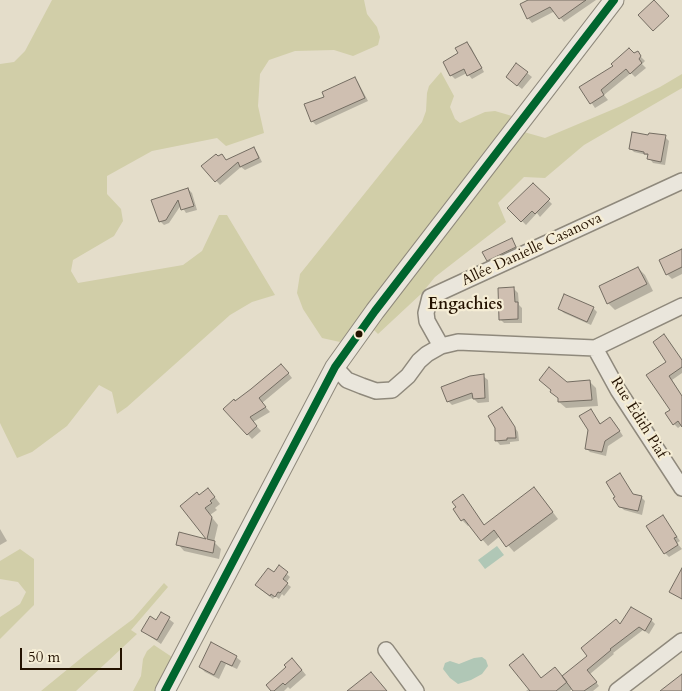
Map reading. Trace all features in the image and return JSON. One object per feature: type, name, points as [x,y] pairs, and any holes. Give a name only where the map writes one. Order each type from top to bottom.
[{"type":"street","points":[[165,691],[335,367],[381,303],[614,0]]},
{"type":"street","name":"Allée Danielle Casanova","points":[[441,346],[426,313],[430,297],[682,181]]},
{"type":"street","points":[[335,367],[347,380],[376,391],[392,390],[408,376],[419,361],[441,346],[458,342],[595,348],[682,306]]},
{"type":"street","name":"Rue Édith Piaf","points":[[595,348],[618,390],[682,488]]},
{"type":"street","points":[[616,691],[682,641]]},
{"type":"street","points":[[386,650],[416,691]]},
{"type":"shaded area","points":[[52,0],[364,0],[367,14],[377,27],[380,37],[378,45],[353,56],[334,50],[295,51],[269,60],[260,74],[258,106],[264,133],[226,146],[217,138],[152,151],[107,176],[107,194],[121,209],[123,221],[114,236],[73,260],[71,271],[78,283],[183,265],[202,251],[219,215],[227,215],[275,295],[252,302],[230,315],[117,414],[112,392],[99,385],[67,426],[32,452],[17,458],[0,423],[0,64],[14,62],[25,51]]},
{"type":"shaded area","points":[[441,72],[454,96],[450,107],[455,119],[460,123],[485,112],[495,111],[512,116],[340,342],[322,338],[303,309],[297,293],[300,274],[422,122],[426,111],[429,86]]},
{"type":"shaded area","points":[[682,74],[682,88],[584,145],[545,178],[524,177],[498,203],[506,222],[435,277],[422,293],[378,334],[374,330],[373,322],[524,132],[545,138],[621,106]]},
{"type":"shaded area","points":[[497,546],[504,555],[485,569],[478,560]]},
{"type":"shaded area","points":[[20,549],[34,559],[34,605],[0,639],[0,617],[20,604],[26,592],[18,582],[0,579],[0,561]]},
{"type":"shaded area","points":[[164,583],[168,587],[131,630],[137,634],[76,691],[41,691],[133,619]]},
{"type":"shaded area","points":[[154,645],[175,659],[157,691],[133,691],[141,676],[143,659],[147,651]]},
{"type":"shaded area","points":[[482,657],[486,660],[488,666],[482,674],[458,684],[443,669],[445,663],[450,661],[459,664]]},
{"type":"building","points":[[528,0],[586,0],[559,19],[550,7],[527,19],[520,4]]},
{"type":"building","points":[[654,0],[669,16],[653,31],[638,15]]},
{"type":"building","points":[[467,42],[482,68],[467,76],[464,69],[450,76],[443,62],[458,53],[455,48]]},
{"type":"building","points":[[629,48],[634,53],[638,51],[641,56],[639,59],[642,63],[630,74],[626,69],[601,90],[604,95],[590,104],[579,87],[613,66],[611,64]]},
{"type":"building","points":[[516,63],[528,72],[517,86],[506,77]]},
{"type":"building","points":[[355,77],[365,98],[311,122],[304,104],[324,97],[322,92]]},
{"type":"building","points":[[632,132],[648,135],[649,133],[666,135],[661,162],[647,159],[648,154],[644,154],[644,152],[629,149]]},
{"type":"building","points":[[254,147],[259,158],[240,167],[238,162],[215,182],[201,166],[216,154],[218,156],[222,154],[226,160]]},
{"type":"building","points":[[533,183],[550,199],[535,214],[532,211],[521,222],[507,208]]},
{"type":"building","points":[[188,188],[194,206],[181,210],[178,200],[166,220],[159,222],[151,200]]},
{"type":"building","points":[[512,238],[516,247],[487,261],[482,252]]},
{"type":"building","points":[[682,249],[682,267],[666,275],[659,260]]},
{"type":"building","points":[[638,267],[647,284],[607,304],[599,286]]},
{"type":"building","points":[[514,287],[515,302],[518,302],[518,319],[499,320],[498,288]]},
{"type":"building","points":[[564,294],[594,307],[587,322],[558,309]]},
{"type":"building","points":[[664,334],[682,360],[682,367],[669,376],[682,396],[682,427],[678,421],[673,425],[665,413],[670,410],[646,375],[666,362],[653,342]]},
{"type":"building","points":[[281,364],[289,373],[259,398],[266,407],[250,417],[257,426],[247,435],[223,409]]},
{"type":"building","points":[[549,367],[567,382],[590,380],[592,400],[558,402],[558,398],[539,380]]},
{"type":"building","points":[[484,374],[485,398],[473,399],[472,393],[447,402],[441,387],[470,376]]},
{"type":"building","points":[[502,407],[515,427],[516,438],[495,441],[495,428],[488,416]]},
{"type":"building","points":[[591,409],[600,424],[610,417],[620,431],[605,441],[602,452],[585,449],[588,430],[579,416]]},
{"type":"building","points":[[620,473],[633,494],[642,496],[638,511],[619,507],[613,498],[615,497],[606,482]]},
{"type":"building","points":[[534,487],[553,512],[506,547],[494,530],[481,541],[464,519],[461,521],[453,509],[456,507],[452,502],[463,494],[484,525]]},
{"type":"building","points":[[208,488],[215,497],[210,501],[212,503],[205,508],[212,517],[207,539],[215,541],[213,553],[176,545],[179,532],[206,539],[180,506],[197,492],[199,495]]},
{"type":"building","points":[[663,515],[677,537],[674,538],[678,545],[664,554],[646,526]]},
{"type":"building","points":[[279,565],[288,572],[283,579],[288,583],[275,597],[271,594],[270,596],[255,585],[268,568],[274,572]]},
{"type":"building","points":[[682,568],[682,599],[669,592]]},
{"type":"building","points":[[631,607],[652,619],[645,631],[639,627],[610,649],[587,670],[597,682],[584,691],[573,691],[562,676],[587,656],[581,648],[616,619],[620,624]]},
{"type":"building","points":[[161,612],[170,617],[157,640],[141,631],[150,616],[156,620]]},
{"type":"building","points":[[211,642],[237,656],[232,666],[221,661],[214,675],[199,667]]},
{"type":"building","points":[[523,654],[541,678],[555,667],[567,682],[556,691],[530,691],[509,665]]},
{"type":"building","points":[[292,658],[302,670],[285,685],[283,683],[274,691],[271,691],[266,685],[286,667],[284,665]]},
{"type":"building","points":[[371,672],[387,691],[347,691]]},
{"type":"building","points":[[682,674],[682,691],[660,691]]},
{"type":"transit line","points":[[165,691],[335,367],[375,311],[614,0]]},
{"type":"district","name":"Engachies","points":[[465,305]]}]
